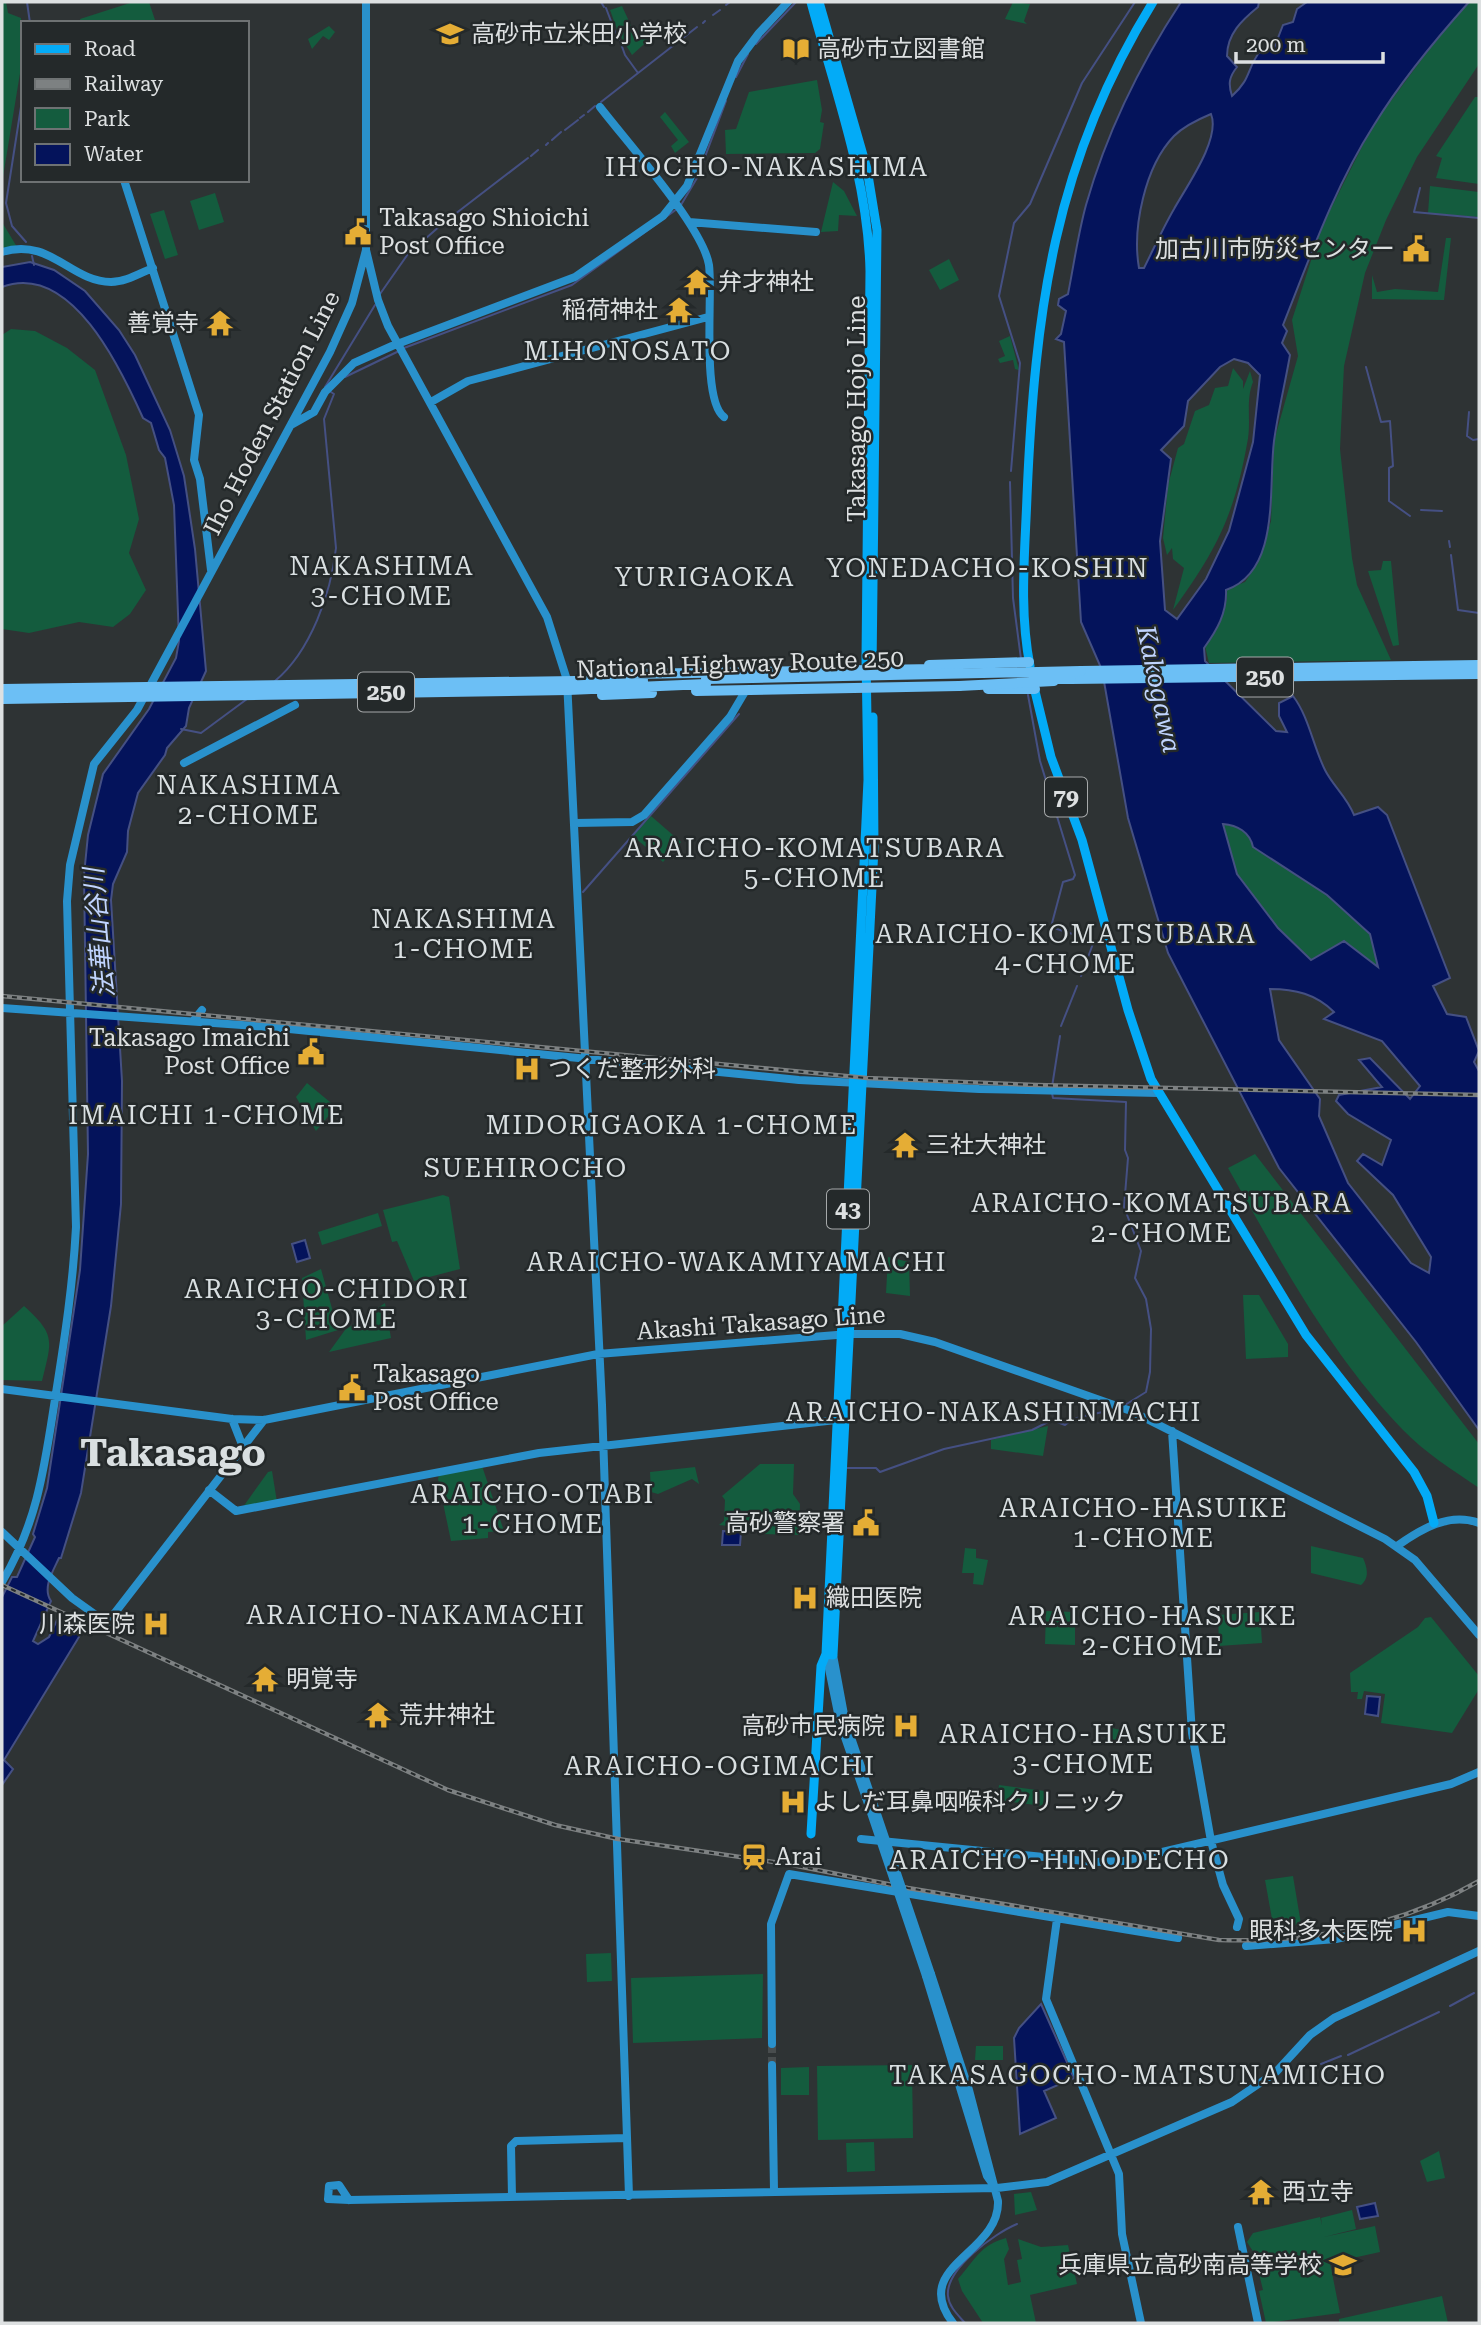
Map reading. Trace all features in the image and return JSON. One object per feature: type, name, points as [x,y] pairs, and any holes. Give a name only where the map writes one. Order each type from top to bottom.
[{"type":"highway","points":[[873,668],[1029,662]]},
{"type":"highway","name":"National Highway Route 250","points":[[706,682],[1071,679],[1458,669],[1479,665]]},
{"type":"highway","name":"250","points":[[1071,679],[959,686],[590,695],[568,685],[580,675],[873,668],[1081,671]]},
{"type":"highway","name":"National Highway Route 250","points":[[2,689],[151,691],[568,685],[1081,671],[1458,669],[1479,674]]},
{"type":"highway","points":[[874,687],[901,690],[1035,689]]},
{"type":"highway","name":"National Highway Route 250","points":[[2,699],[151,691]]},
{"type":"main road","name":"Takasago Hojo Line","points":[[811,2],[859,172],[867,219],[870,271],[874,687],[874,848],[845,1335],[830,1655],[821,1666],[811,1834]]},
{"type":"main road","name":"Takasago Hojo Line","points":[[820,2],[867,169],[877,230],[873,668]]},
{"type":"main road","name":"79","points":[[1153,2],[1108,84],[1080,150],[1063,200],[1044,289],[1030,430],[1023,581],[1029,662],[1051,757],[1082,840],[1136,1037],[1159,1093],[1306,1335],[1414,1472],[1427,1496],[1434,1523]]},
{"type":"main road","name":"Takasago Hojo Line","points":[[830,1655],[836,1420],[845,1335]]},
{"type":"street","name":"Iho Hoden Station Line","points":[[2,1582],[21,1550],[42,1490],[71,1303],[76,1227],[67,888],[89,777],[102,752],[151,691],[178,633],[347,318],[366,250],[366,2]]},
{"type":"street","points":[[291,425],[314,412],[325,392],[354,363],[575,277],[648,228],[675,205],[699,160],[736,65],[752,40],[788,2]]},
{"type":"street","points":[[600,107],[689,222],[702,243],[709,265],[708,317],[714,400],[719,413],[724,417]]},
{"type":"street","points":[[125,182],[199,415],[194,460],[200,479],[210,573]]},
{"type":"street","points":[[689,222],[816,232]]},
{"type":"street","points":[[2,252],[16,249],[41,251],[102,281],[123,280],[153,268]]},
{"type":"street","points":[[366,250],[378,300],[398,344],[547,617],[568,685],[603,1446],[629,2196]]},
{"type":"street","points":[[431,401],[468,381],[708,317]]},
{"type":"street","points":[[575,823],[632,822],[644,815],[730,717],[747,690]]},
{"type":"street","points":[[184,763],[295,705]]},
{"type":"street","points":[[2,1008],[125,1019],[270,1027],[584,1059],[859,1083],[1159,1093]]},
{"type":"street","points":[[194,1020],[202,1010]]},
{"type":"street","name":"Akashi Takasago Line","points":[[2,1389],[232,1419],[264,1420],[598,1354],[845,1335],[901,1334],[935,1342],[1131,1411],[1397,1546],[1415,1560],[1479,1635]]},
{"type":"street","points":[[232,1419],[243,1447]]},
{"type":"street","points":[[2,1532],[56,1582],[107,1623],[264,1420]]},
{"type":"street","points":[[209,1490],[236,1511],[539,1453],[836,1420]]},
{"type":"street","points":[[1172,1431],[1190,1714],[1211,1841],[1223,1885],[1239,1919],[1237,1927]]},
{"type":"street","points":[[1397,1546],[1434,1523],[1459,1520],[1479,1523]]},
{"type":"street","points":[[1415,1560],[1414,1543],[1420,1532]]},
{"type":"street","points":[[830,1655],[840,1723],[929,1975],[987,2176],[997,2188],[998,2209],[994,2225],[952,2268],[942,2286],[943,2307],[953,2323]]},
{"type":"street","points":[[861,1839],[1103,1862],[1141,1858],[1451,1784],[1479,1772]]},
{"type":"street","points":[[772,2044],[771,1924],[789,1874],[1178,1938]]},
{"type":"street","points":[[1246,1946],[1336,1939],[1448,1912],[1479,1916]]},
{"type":"street","points":[[1057,1919],[1046,1999],[1113,2154],[1121,2189],[1122,2234],[1141,2323]]},
{"type":"street","points":[[349,2200],[339,2185],[333,2183],[328,2186],[328,2199],[349,2200],[997,2188],[1047,2182],[1242,2096],[1276,2072],[1317,2029],[1342,2013],[1479,1951]]},
{"type":"street","points":[[772,2065],[774,2191]]},
{"type":"street","points":[[512,2197],[511,2146],[516,2141],[627,2138]]},
{"type":"street","points":[[1238,2227],[1258,2323]]},
{"type":"green space","points":[[2,2],[6,2],[8,13],[21,18],[21,67],[2,183]]},
{"type":"green space","points":[[133,2],[149,2],[155,21],[80,21]]},
{"type":"green space","points":[[1013,2],[1030,4],[1024,21],[1027,24],[1005,19]]},
{"type":"green space","points":[[1469,2],[1479,2],[1479,64],[1417,157],[1386,220],[1365,273],[1344,366],[1340,449],[1352,558],[1357,585],[1391,660],[1209,663],[1205,646],[1221,619],[1226,605],[1227,589],[1245,582],[1258,563],[1271,521],[1274,441],[1298,356],[1292,320],[1322,226],[1373,125],[1436,40]]},
{"type":"green space","points":[[622,6],[633,30],[646,31],[652,37],[632,55],[618,32],[610,10]]},
{"type":"green space","points":[[329,26],[335,32],[329,40],[323,36],[312,49],[308,39]]},
{"type":"green space","points":[[817,80],[822,110],[820,122],[824,123],[820,149],[815,153],[726,154],[725,130],[736,129],[749,92]]},
{"type":"green space","points":[[1475,97],[1479,97],[1479,184],[1436,178],[1442,158],[1436,156]]},
{"type":"green space","points":[[665,112],[689,142],[675,153],[671,146],[678,140],[660,117]]},
{"type":"green space","points":[[833,182],[844,191],[857,216],[839,215],[838,231],[821,232]]},
{"type":"green space","points":[[1430,186],[1479,192],[1479,217],[1428,213]]},
{"type":"green space","points":[[215,193],[224,222],[199,230],[190,201]]},
{"type":"green space","points":[[164,210],[178,255],[165,259],[150,214]]},
{"type":"green space","points":[[2,222],[17,247],[2,248]]},
{"type":"green space","points":[[1446,238],[1451,238],[1444,300],[1372,299],[1372,275],[1377,292],[1395,289],[1438,292]]},
{"type":"green space","points":[[949,259],[959,280],[940,290],[929,270]]},
{"type":"green space","points":[[11,329],[35,331],[67,348],[95,370],[126,455],[139,519],[129,553],[146,590],[130,614],[113,627],[79,622],[29,633],[2,629],[2,335]]},
{"type":"green space","points":[[1010,336],[1019,370],[1015,369],[1013,360],[1000,363],[998,359],[1005,356],[999,341]]},
{"type":"green space","points":[[1233,368],[1243,381],[1243,389],[1250,371],[1253,382],[1242,469],[1229,513],[1212,551],[1173,610],[1184,568],[1173,559],[1172,548],[1167,555],[1163,538],[1168,485],[1178,448],[1184,444],[1195,411],[1209,405],[1215,388],[1228,386]]},
{"type":"green space","points":[[1383,561],[1391,561],[1399,645],[1393,646],[1368,571],[1381,570]]},
{"type":"green space","points":[[651,816],[681,842],[663,862],[633,836]]},
{"type":"green space","points":[[1222,824],[1242,830],[1253,847],[1327,895],[1370,934],[1379,968],[1344,941],[1311,960],[1278,928],[1237,874]]},
{"type":"green space","points":[[307,1083],[336,1107],[316,1131],[296,1097]]},
{"type":"green space","points":[[1255,1154],[1479,1444],[1479,1488],[1430,1454],[1403,1430],[1376,1400],[1329,1338],[1228,1168]]},
{"type":"green space","points":[[443,1195],[449,1197],[460,1269],[414,1281],[397,1241],[392,1242],[383,1210]]},
{"type":"green space","points":[[378,1213],[382,1226],[322,1245],[318,1232]]},
{"type":"green space","points":[[888,1257],[909,1262],[910,1296],[886,1293]]},
{"type":"green space","points":[[321,1269],[338,1330],[306,1340],[302,1278]]},
{"type":"green space","points":[[1243,1295],[1259,1295],[1288,1344],[1288,1357],[1246,1359]]},
{"type":"green space","points":[[385,1303],[391,1338],[329,1352],[345,1330]]},
{"type":"green space","points":[[24,1306],[42,1324],[49,1339],[42,1381],[2,1380],[2,1326]]},
{"type":"green space","points":[[1048,1426],[1043,1456],[991,1449],[991,1440]]},
{"type":"green space","points":[[760,1464],[794,1464],[793,1494],[800,1504],[799,1535],[760,1534],[755,1529],[719,1525],[724,1521],[725,1500],[722,1496]]},
{"type":"green space","points":[[482,1466],[504,1531],[488,1532],[488,1538],[451,1541],[439,1475]]},
{"type":"green space","points":[[695,1467],[699,1484],[692,1479],[658,1494],[651,1492],[650,1472]]},
{"type":"green space","points":[[272,1471],[277,1502],[243,1507],[268,1472]]},
{"type":"green space","points":[[1311,1546],[1363,1558],[1366,1579],[1361,1585],[1311,1573]]},
{"type":"green space","points":[[965,1548],[976,1549],[976,1558],[988,1560],[983,1585],[973,1584],[974,1573],[962,1573]]},
{"type":"green space","points":[[1046,1611],[1075,1612],[1075,1645],[1045,1644]]},
{"type":"green space","points":[[1260,1612],[1262,1643],[1219,1646],[1218,1615]]},
{"type":"green space","points":[[1431,1617],[1479,1676],[1479,1689],[1452,1733],[1381,1723],[1385,1694],[1364,1691],[1362,1699],[1357,1699],[1358,1692],[1351,1692],[1350,1673],[1418,1627],[1425,1618]]},
{"type":"green space","points":[[1107,1727],[1121,1730],[1119,1742],[1105,1744]]},
{"type":"green space","points":[[999,1785],[1045,1791],[1043,1806],[997,1800]]},
{"type":"green space","points":[[1293,1876],[1301,1924],[1274,1930],[1265,1880]]},
{"type":"green space","points":[[611,1953],[612,1981],[587,1982],[586,1954]]},
{"type":"green space","points":[[763,1974],[762,2038],[633,2043],[631,1978]]},
{"type":"green space","points":[[976,2046],[1003,2046],[1003,2060],[975,2060]]},
{"type":"green space","points":[[912,2065],[913,2138],[818,2140],[817,2066]]},
{"type":"green space","points":[[809,2067],[809,2095],[781,2095],[781,2068]]},
{"type":"green space","points":[[874,2142],[875,2171],[847,2172],[846,2143]]},
{"type":"green space","points":[[1439,2151],[1445,2178],[1427,2182],[1420,2161]]},
{"type":"green space","points":[[1031,2192],[1037,2210],[1015,2215],[1014,2194]]},
{"type":"green space","points":[[1352,2210],[1356,2229],[1324,2237],[1375,2226],[1380,2252],[1330,2263],[1340,2313],[1266,2323],[1259,2291],[1263,2290],[1254,2253],[1247,2242],[1253,2233],[1320,2217],[1322,2225],[1321,2218]]},
{"type":"green space","points":[[1006,2238],[1009,2249],[1004,2259],[1008,2285],[1021,2282],[1017,2260],[1022,2259],[1018,2239],[1041,2247],[1068,2245],[1077,2284],[1030,2295],[1036,2323],[983,2323],[962,2291],[958,2279],[984,2249]]},
{"type":"green space","points":[[1442,2296],[1448,2323],[1339,2323],[1339,2319]]},
{"type":"water","name":"Kakogawa","points":[[1181,2],[1259,2],[1258,7],[1241,22],[1230,41],[1227,56],[1237,67],[1230,81],[1232,96],[1243,84],[1261,50],[1274,48],[1283,25],[1293,22],[1297,9],[1307,2],[1469,2],[1419,61],[1374,125],[1347,172],[1313,248],[1283,325],[1287,331],[1282,343],[1290,355],[1274,441],[1271,504],[1264,547],[1256,565],[1244,580],[1226,590],[1220,621],[1204,648],[1205,661],[1276,731],[1287,732],[1279,716],[1279,703],[1293,696],[1303,713],[1325,770],[1354,815],[1378,807],[1387,815],[1450,978],[1433,986],[1447,1014],[1466,1017],[1479,1051],[1474,1062],[1479,1071],[1479,1430],[1416,1342],[1279,1168],[1168,953],[1128,818],[1102,670],[1081,622],[1064,342],[1056,339],[1061,334],[1066,311],[1058,305],[1059,299],[1068,294],[1083,216],[1114,125]],"holes":[[[1211,114],[1213,124],[1207,149],[1144,268],[1139,268],[1137,235],[1148,180],[1164,149],[1174,136]],[[1234,359],[1248,363],[1260,375],[1253,442],[1229,531],[1206,579],[1177,619],[1165,610],[1160,541],[1171,459],[1161,450],[1184,426],[1188,401],[1220,367]],[[1223,824],[1242,830],[1253,847],[1327,895],[1370,934],[1378,967],[1344,941],[1311,960],[1278,928],[1237,874]],[[1270,989],[1305,994],[1334,1012],[1324,1019],[1382,1041],[1420,1086],[1410,1099],[1370,1058],[1359,1060],[1382,1087],[1339,1095],[1336,1101],[1348,1114],[1391,1140],[1382,1165],[1363,1154],[1357,1161],[1393,1195],[1431,1257],[1429,1273],[1411,1263],[1348,1183],[1319,1116],[1320,1099],[1279,1040]]]},
{"type":"water","name":"法華山谷川","points":[[30,262],[54,270],[85,291],[119,330],[135,355],[170,430],[184,476],[195,549],[206,671],[189,708],[186,726],[167,748],[165,755],[138,793],[128,831],[127,852],[113,884],[111,900],[122,1081],[121,1204],[111,1306],[81,1493],[61,1558],[49,1580],[51,1601],[33,1641],[38,1644],[49,1637],[57,1620],[82,1632],[4,1760],[13,1769],[2,1785],[2,1597],[12,1577],[17,1577],[35,1537],[33,1534],[47,1488],[80,1270],[88,1154],[84,875],[88,835],[103,774],[149,709],[176,658],[179,641],[174,505],[165,458],[159,450],[151,423],[143,418],[107,348],[71,304],[50,290],[27,283],[2,287],[2,267]]},
{"type":"water","points":[[305,1240],[310,1258],[297,1262],[292,1244]]},
{"type":"water","points":[[723,1531],[741,1532],[740,1545],[722,1545]]},
{"type":"water","points":[[1367,1696],[1380,1697],[1378,1716],[1365,1714]]},
{"type":"water","points":[[1041,2004],[1074,2078],[1044,2091],[1056,2118],[1020,2134],[1014,2038],[1019,2028]]},
{"type":"water","points":[[1375,2203],[1378,2216],[1360,2219],[1357,2207]]},
{"type":"waterway","points":[[27,2],[30,21]]},
{"type":"waterway","points":[[601,2],[604,7]]},
{"type":"waterway","points":[[726,5],[730,2]]},
{"type":"waterway","points":[[756,44],[796,2]]},
{"type":"waterway","points":[[1011,471],[1020,363],[999,296],[1014,223],[1030,204],[1082,83],[1135,2]]},
{"type":"waterway","points":[[606,8],[617,37]]},
{"type":"waterway","points":[[713,15],[720,10]]},
{"type":"waterway","points":[[601,102],[697,27]]},
{"type":"waterway","points":[[620,41],[625,55],[638,73]]},
{"type":"waterway","points":[[736,77],[748,54]]},
{"type":"waterway","points":[[681,205],[697,178],[726,101]]},
{"type":"waterway","points":[[588,112],[595,106]]},
{"type":"waterway","points":[[21,107],[6,203],[12,226],[26,242]]},
{"type":"waterway","points":[[580,118],[584,115]]},
{"type":"waterway","points":[[565,130],[578,120]]},
{"type":"waterway","points":[[552,140],[561,132]]},
{"type":"waterway","points":[[531,156],[538,150]]},
{"type":"waterway","points":[[446,221],[528,158]]},
{"type":"waterway","points":[[1420,188],[1414,212],[1479,218]]},
{"type":"waterway","points":[[404,348],[572,285],[677,209]]},
{"type":"waterway","points":[[380,294],[408,254],[441,225]]},
{"type":"waterway","points":[[32,256],[34,265]]},
{"type":"waterway","points":[[325,387],[375,305]]},
{"type":"waterway","points":[[345,377],[399,351]]},
{"type":"waterway","points":[[1366,367],[1381,422],[1390,421],[1393,466],[1389,468],[1389,501],[1410,516]]},
{"type":"waterway","points":[[275,681],[288,669],[309,638],[324,602],[333,565],[336,548],[324,419],[334,394],[331,392]]},
{"type":"waterway","points":[[1469,412],[1467,436],[1473,440],[1479,439]]},
{"type":"waterway","points":[[1010,482],[1013,598],[1021,659]]},
{"type":"waterway","points":[[1421,510],[1442,511]]},
{"type":"waterway","points":[[1449,541],[1450,547]]},
{"type":"waterway","points":[[1451,555],[1458,610],[1479,613]]},
{"type":"waterway","points":[[1028,695],[1040,761],[1075,875],[1073,879],[1063,882],[1051,927],[1094,941],[1081,976]]},
{"type":"waterway","points":[[181,729],[201,733],[247,699]]},
{"type":"waterway","points":[[583,892],[739,714]]},
{"type":"waterway","points":[[1061,1026],[1077,986]]},
{"type":"waterway","points":[[1052,1087],[1060,1036]]},
{"type":"waterway","points":[[1052,1093],[1053,1098],[1126,1102],[1125,1150],[1128,1158],[1124,1207],[1141,1251],[1135,1278],[1146,1299],[1151,1329],[1150,1372],[1146,1392],[1125,1405]]},
{"type":"waterway","points":[[847,1468],[876,1468],[880,1472],[944,1449],[1032,1430],[1052,1420],[1065,1425],[1070,1421],[1113,1409]]},
{"type":"waterway","points":[[1450,2006],[1474,1993]]},
{"type":"waterway","points":[[1348,2055],[1439,2012]]},
{"type":"waterway","points":[[1321,2064],[1341,2056]]},
{"type":"waterway","points":[[965,2323],[954,2311],[948,2296],[954,2275],[973,2253],[1017,2224]]},
{"type":"tunnel","points":[[772,2044],[772,2065]]},
{"type":"railway","points":[[2,996],[867,1078],[1036,1085],[1479,1095]]},
{"type":"railway","points":[[2,1585],[448,1790],[555,1825],[618,1839],[787,1864],[908,1888],[1219,1940],[1287,1939],[1353,1929],[1418,1910],[1479,1881]]},
{"type":"place","name":"高砂市立米田小学校","points":[[450,34]]},
{"type":"place","name":"高砂市立図書館","points":[[796,49]]},
{"type":"place","name":"Takasago Shioichi Post Office","points":[[358,232]]},
{"type":"place","name":"加古川市防災センター","points":[[1416,249]]},
{"type":"place","name":"弁才神社","points":[[697,282]]},
{"type":"place","name":"稲荷神社","points":[[679,310]]},
{"type":"place","name":"善覚寺","points":[[220,323]]},
{"type":"place","name":"Takasago Imaichi Post Office","points":[[311,1052]]},
{"type":"place","name":"つくだ整形外科","points":[[527,1069]]},
{"type":"place","name":"三社大神社","points":[[905,1145]]},
{"type":"place","name":"Takasago Post Office","points":[[352,1388]]},
{"type":"place","name":"高砂警察署","points":[[866,1523]]},
{"type":"place","name":"織田医院","points":[[805,1598]]},
{"type":"place","name":"川森医院","points":[[156,1624]]},
{"type":"place","name":"明覚寺","points":[[265,1679]]},
{"type":"place","name":"荒井神社","points":[[378,1715]]},
{"type":"place","name":"高砂市民病院","points":[[906,1726]]},
{"type":"place","name":"よしだ耳鼻咽喉科クリニック","points":[[793,1802]]},
{"type":"place","name":"Arai","points":[[754,1857]]},
{"type":"place","name":"眼科多木医院","points":[[1414,1931]]},
{"type":"place","name":"西立寺","points":[[1261,2192]]},
{"type":"place","name":"兵庫県立高砂南高等学校","points":[[1343,2265]]},
{"type":"district","name":"IHOCHO-NAKASHIMA","points":[[767,167]]},
{"type":"district","name":"MIHONOSATO","points":[[628,351]]},
{"type":"district","name":"YONEDACHO-KOSHIN","points":[[988,568]]},
{"type":"district","name":"YURIGAOKA","points":[[705,577]]},
{"type":"district","name":"NAKASHIMA 3-CHOME","points":[[382,581]]},
{"type":"district","name":"NAKASHIMA 2-CHOME","points":[[249,800]]},
{"type":"district","name":"ARAICHO-KOMATSUBARA 5-CHOME","points":[[815,863]]},
{"type":"district","name":"NAKASHIMA 1-CHOME","points":[[464,934]]},
{"type":"district","name":"ARAICHO-KOMATSUBARA 4-CHOME","points":[[1066,948]]},
{"type":"district","name":"IMAICHI 1-CHOME","points":[[207,1115]]},
{"type":"district","name":"MIDORIGAOKA 1-CHOME","points":[[672,1125]]},
{"type":"district","name":"SUEHIROCHO","points":[[526,1168]]},
{"type":"district","name":"ARAICHO-KOMATSUBARA 2-CHOME","points":[[1162,1218]]},
{"type":"district","name":"ARAICHO-WAKAMIYAMACHI","points":[[737,1262]]},
{"type":"district","name":"ARAICHO-CHIDORI 3-CHOME","points":[[327,1304]]},
{"type":"district","name":"ARAICHO-NAKASHINMACHI","points":[[994,1412]]},
{"type":"district","name":"Takasago","points":[[173,1453]]},
{"type":"district","name":"ARAICHO-OTABI 1-CHOME","points":[[533,1509]]},
{"type":"district","name":"ARAICHO-HASUIKE 1-CHOME","points":[[1144,1523]]},
{"type":"district","name":"ARAICHO-NAKAMACHI","points":[[416,1615]]},
{"type":"district","name":"ARAICHO-HASUIKE 2-CHOME","points":[[1153,1631]]},
{"type":"district","name":"ARAICHO-HASUIKE 3-CHOME","points":[[1084,1749]]},
{"type":"district","name":"ARAICHO-OGIMACHI","points":[[720,1766]]},
{"type":"district","name":"ARAICHO-HINODECHO","points":[[1060,1860]]},
{"type":"district","name":"TAKASAGOCHO-MATSUNAMICHO","points":[[1138,2075]]}]
